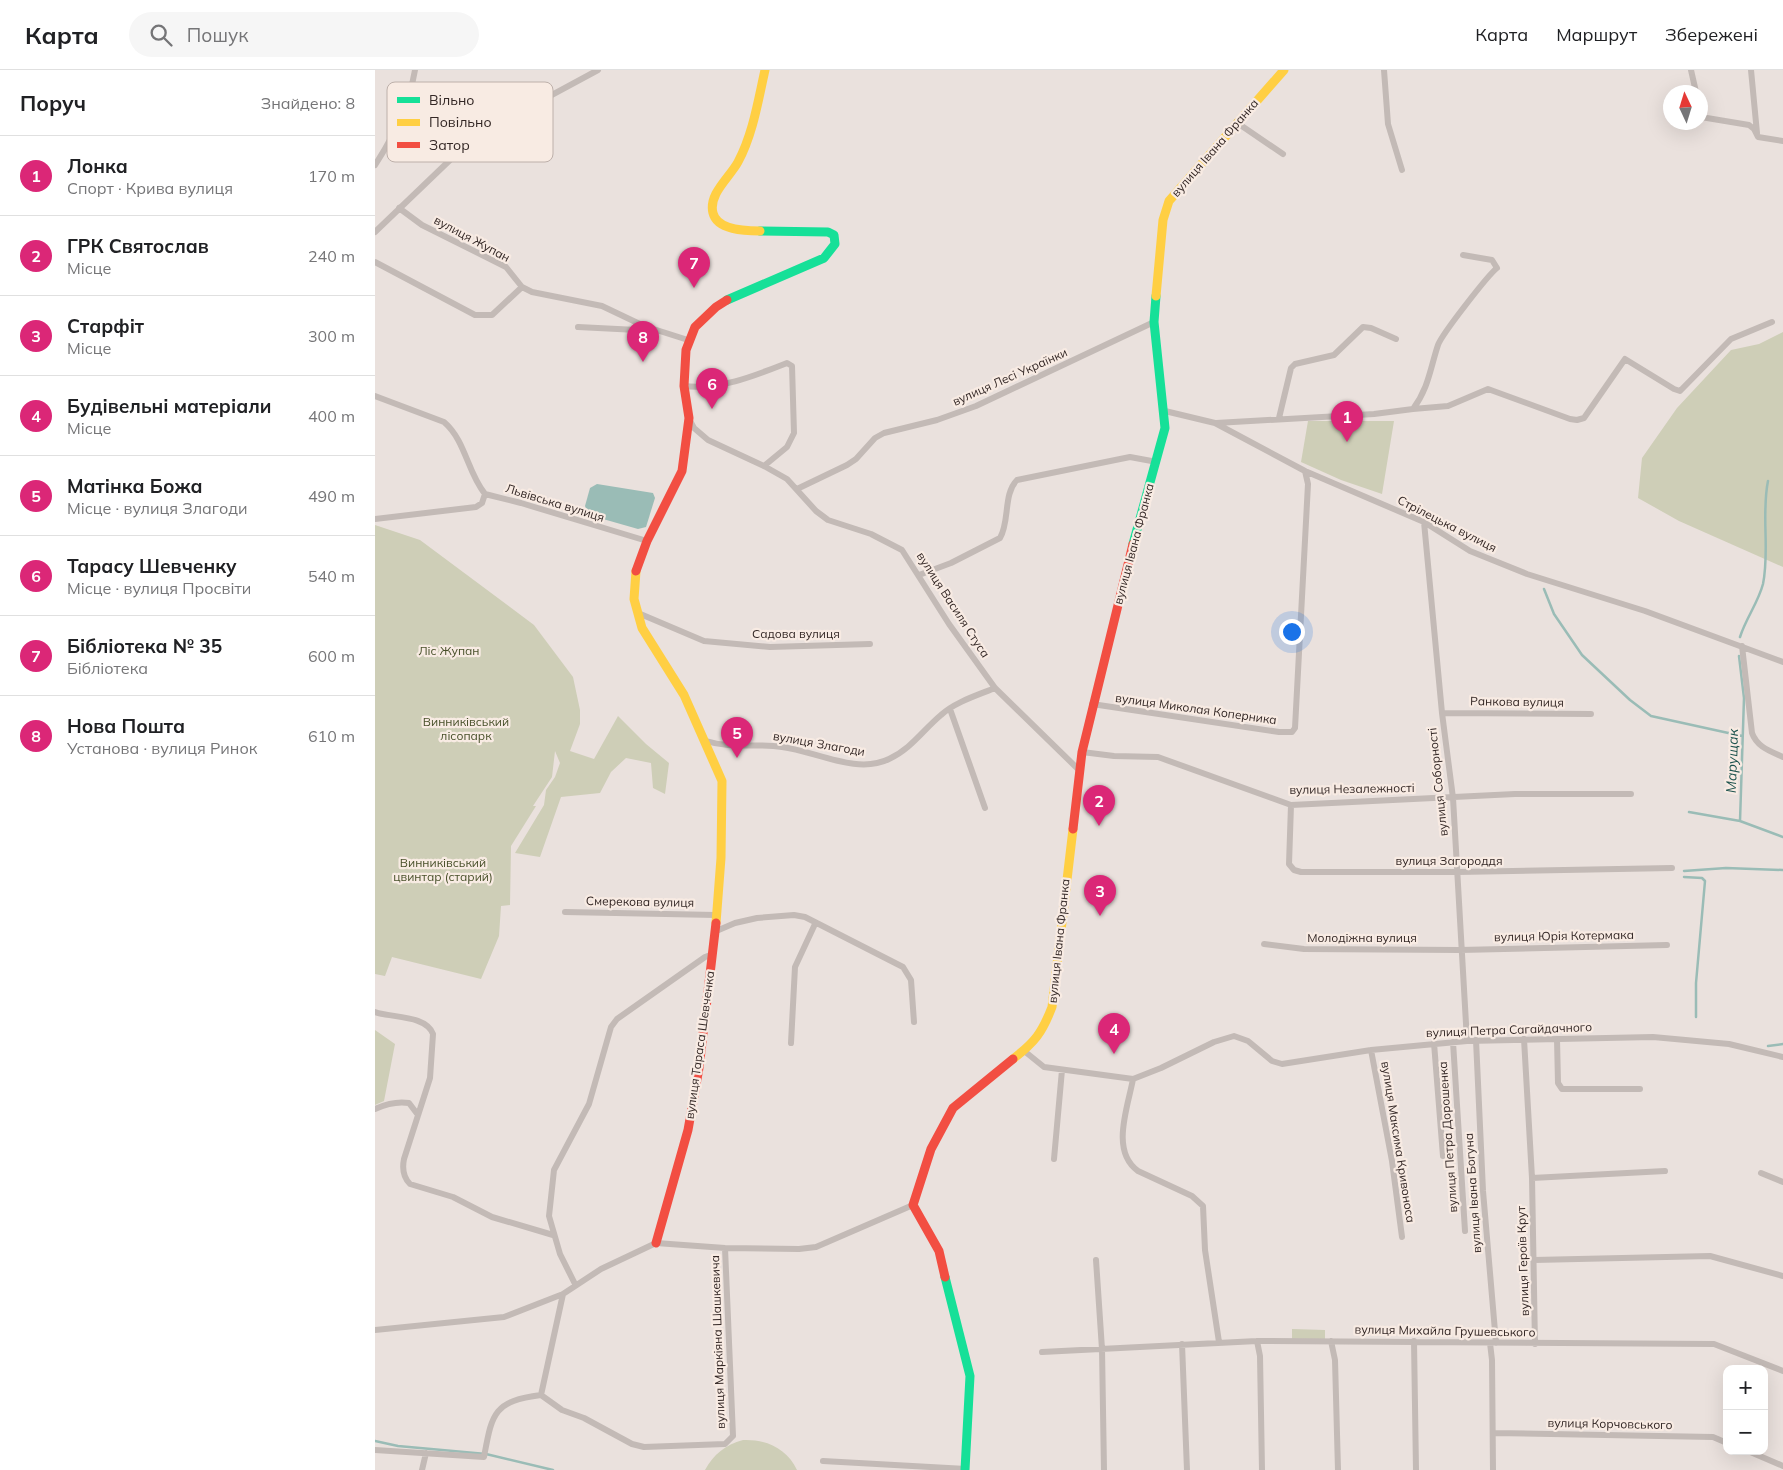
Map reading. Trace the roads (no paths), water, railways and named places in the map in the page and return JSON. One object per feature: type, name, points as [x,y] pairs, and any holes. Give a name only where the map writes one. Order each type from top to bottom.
[{"type":"street","points":[[553,94],[598,70]]},
{"type":"street","points":[[688,340],[695,327],[716,307],[735,296],[824,258],[835,244],[834,235],[828,232],[739,229],[722,225],[715,220],[712,213],[714,198],[733,171],[743,149],[765,70]]},
{"type":"street","name":"вулиця Івана Франка","points":[[913,1205],[931,1149],[953,1108],[1042,1032],[1052,1008],[1082,752],[1092,704],[1165,428],[1165,411],[1154,322],[1163,220],[1169,201],[1236,122],[1284,70]]},
{"type":"street","points":[[1383,70],[1388,124],[1402,170]]},
{"type":"street","points":[[1691,70],[1694,85]]},
{"type":"street","points":[[1751,70],[1758,138]]},
{"type":"street","points":[[1708,117],[1749,125],[1754,129],[1758,138]]},
{"type":"street","points":[[1236,122],[1283,154]]},
{"type":"street","points":[[1758,138],[1783,141]]},
{"type":"street","points":[[375,166],[387,148]]},
{"type":"street","points":[[375,232],[448,162]]},
{"type":"street","name":"вулиця Жупан","points":[[399,208],[422,225],[506,267],[522,287],[532,292],[603,306],[644,326],[688,340]]},
{"type":"street","points":[[1413,409],[1429,382],[1443,334],[1476,295],[1488,274],[1497,268],[1492,260],[1463,255]]},
{"type":"street","points":[[375,262],[475,315],[492,315],[522,287]]},
{"type":"street","name":"вулиця Лесі Українки","points":[[797,489],[847,465],[856,459],[875,438],[884,433],[937,420],[976,406],[1154,322]]},
{"type":"street","points":[[1215,423],[1374,414],[1448,406],[1488,389],[1570,419],[1580,420],[1584,418],[1625,359],[1674,390],[1680,391],[1731,339],[1772,322]]},
{"type":"street","points":[[578,327],[637,330],[644,326]]},
{"type":"street","points":[[1279,418],[1291,368],[1295,364],[1334,355],[1363,327],[1377,330],[1396,339]]},
{"type":"street","name":"вулиця Тараса Шевченка","points":[[656,1243],[688,1130],[699,1068],[713,954],[721,858],[722,781],[706,741],[684,695],[642,628],[634,584],[636,571],[647,541],[682,471],[689,418],[684,386],[688,340]]},
{"type":"street","points":[[684,386],[698,388],[717,386],[744,379],[787,363],[792,366],[795,434],[787,447],[765,466]]},
{"type":"street","points":[[375,396],[444,422],[453,430],[475,479],[485,494],[482,504],[476,507],[375,519]]},
{"type":"street","name":"Стрілецька вулиця","points":[[1165,411],[1215,423],[1305,471],[1424,522],[1470,550],[1527,574],[1571,586],[1783,662]]},
{"type":"street","name":"вулиця Василя Стуса","points":[[689,418],[694,428],[709,440],[782,476],[797,489],[816,511],[828,520],[880,538],[902,550],[949,624],[995,688],[1079,770]]},
{"type":"street","points":[[919,575],[951,563],[1000,538],[1004,531],[1011,491],[1017,480],[1130,457],[1157,462]]},
{"type":"street","name":"вулиця Миколая Коперника","points":[[1092,704],[1279,732],[1289,733],[1295,728],[1308,484],[1305,471]]},
{"type":"street","name":"Львівська вулиця","points":[[485,494],[647,541]]},
{"type":"street","name":"вулиця Соборності","points":[[1424,522],[1442,712],[1453,798],[1458,872],[1460,950],[1467,1041]]},
{"type":"street","name":"Садова вулиця","points":[[638,613],[704,641],[770,647],[870,644]]},
{"type":"street","points":[[1742,646],[1755,740],[1764,748],[1783,757]]},
{"type":"street","name":"вулиця Злагоди","points":[[706,741],[731,746],[781,746],[840,761],[864,764],[879,763],[907,749],[941,714],[995,688]]},
{"type":"street","points":[[950,709],[985,808]]},
{"type":"street","name":"Ранкова вулиця","points":[[1442,712],[1591,714]]},
{"type":"street","name":"вулиця Незалежності","points":[[1082,752],[1114,756],[1158,756],[1291,805],[1515,794],[1631,794]]},
{"type":"street","name":"вулиця Загороддя","points":[[1291,805],[1289,864],[1294,870],[1458,872],[1671,868]]},
{"type":"street","name":"Смерекова вулиця","points":[[565,912],[716,915]]},
{"type":"street","points":[[714,932],[735,923],[777,915],[805,918],[903,967],[911,980],[915,1022]]},
{"type":"street","points":[[791,1043],[795,967],[815,924]]},
{"type":"street","name":"Молодіжна вулиця","points":[[1264,944],[1304,950],[1460,950]]},
{"type":"street","name":"вулиця Юрія Котермака","points":[[1460,950],[1667,945]]},
{"type":"street","points":[[575,1284],[553,1235],[549,1216],[554,1170],[589,1104],[611,1027],[617,1019],[713,954]]},
{"type":"street","points":[[375,1012],[423,1022],[430,1028],[433,1043],[432,1070],[403,1165],[406,1180],[410,1184],[453,1197],[492,1217],[553,1235]]},
{"type":"street","name":"вулиця Петра Сагайдачного","points":[[1133,1079],[1161,1068],[1214,1042],[1234,1036],[1248,1041],[1272,1061],[1282,1064],[1371,1050],[1434,1043],[1476,1040],[1653,1037],[1729,1044],[1783,1057]]},
{"type":"street","name":"вулиця Героїв Крут","points":[[1524,1039],[1532,1178],[1535,1344]]},
{"type":"street","points":[[1557,1039],[1558,1083],[1562,1089],[1640,1089]]},
{"type":"street","name":"вулиця Івана Богуна","points":[[1476,1040],[1493,1343],[1493,1470]]},
{"type":"street","name":"вулиця Петра Дорошенка","points":[[1453,1042],[1465,1232]]},
{"type":"street","points":[[1434,1043],[1443,1156]]},
{"type":"street","points":[[1023,1050],[1044,1067],[1133,1079],[1123,1138],[1123,1152],[1131,1166],[1138,1171],[1192,1196],[1203,1206],[1205,1250],[1219,1342]]},
{"type":"street","name":"вулиця Максима Кривоноса","points":[[1371,1050],[1392,1162],[1402,1237]]},
{"type":"street","points":[[1054,1159],[1062,1070]]},
{"type":"street","points":[[375,1109],[389,1103],[402,1102],[409,1103],[418,1115]]},
{"type":"street","points":[[1532,1178],[1665,1171]]},
{"type":"street","points":[[1761,1173],[1783,1182]]},
{"type":"street","points":[[375,1330],[504,1317],[563,1294],[575,1284],[656,1243],[725,1248],[799,1249],[816,1247],[913,1205],[939,1251],[970,1376],[966,1469],[887,1467],[823,1461]]},
{"type":"street","name":"вулиця Маркіяна Шашкевича","points":[[541,1395],[562,1410],[584,1418],[639,1446],[725,1444],[733,1436],[725,1248]]},
{"type":"street","points":[[1534,1260],[1710,1256],[1783,1276]]},
{"type":"street","points":[[1096,1260],[1103,1349],[1104,1470]]},
{"type":"street","points":[[375,1450],[484,1457],[491,1421],[503,1406],[522,1397],[541,1395],[563,1294]]},
{"type":"street","points":[[1257,1341],[1260,1356],[1262,1470]]},
{"type":"street","name":"вулиця Михайла Грушевського","points":[[1042,1352],[1257,1341],[1714,1344],[1783,1371]]},
{"type":"street","points":[[1331,1341],[1335,1360],[1338,1470]]},
{"type":"street","points":[[1414,1341],[1415,1470]]},
{"type":"street","points":[[1182,1344],[1187,1470]]},
{"type":"street","name":"вулиця Корчовського","points":[[1493,1433],[1713,1437],[1723,1441]]},
{"type":"street","points":[[422,1470],[426,1453]]},
{"type":"street","points":[[1757,1455],[1783,1466]]},
{"type":"water","points":[[597,484],[653,493],[655,498],[646,527],[638,529],[589,515],[585,506],[590,488]]},
{"type":"waterway","name":"Марущак","points":[[1740,637],[1763,584],[1766,558],[1765,507],[1768,481]]},
{"type":"waterway","points":[[1544,589],[1554,614],[1582,655],[1630,700],[1651,716],[1742,736]]},
{"type":"waterway","name":"Марущак","points":[[1739,656],[1744,698],[1740,821]]},
{"type":"waterway","name":"Марущак","points":[[1689,812],[1740,821],[1783,837]]},
{"type":"waterway","name":"Марущак","points":[[1684,871],[1726,868],[1783,870]]},
{"type":"waterway","points":[[1684,877],[1702,878],[1705,881],[1696,983],[1696,1017]]},
{"type":"waterway","points":[[1768,1046],[1783,1044]]},
{"type":"waterway","points":[[375,1441],[398,1446],[486,1454],[553,1470]]},
{"type":"place","name":"Бібліотека № 35","points":[[694,288]]},
{"type":"place","name":"Нова Пошта","points":[[643,362]]},
{"type":"place","name":"Тарасу Шевченку","points":[[712,409]]},
{"type":"place","name":"Лонка","points":[[1347,442]]},
{"type":"place","name":"Матінка Божа","points":[[737,758]]},
{"type":"place","name":"ГРК Святослав","points":[[1099,826]]},
{"type":"place","name":"Старфіт","points":[[1100,916]]},
{"type":"place","name":"Будівельні матеріали","points":[[1114,1054]]},
{"type":"park label","name":"Ліс Жупан","points":[[449,651]]},
{"type":"park label","name":"Винниківський лісопарк","points":[[466,729]]},
{"type":"park label","name":"Винниківський цвинтар (старий)","points":[[443,870]]}]
